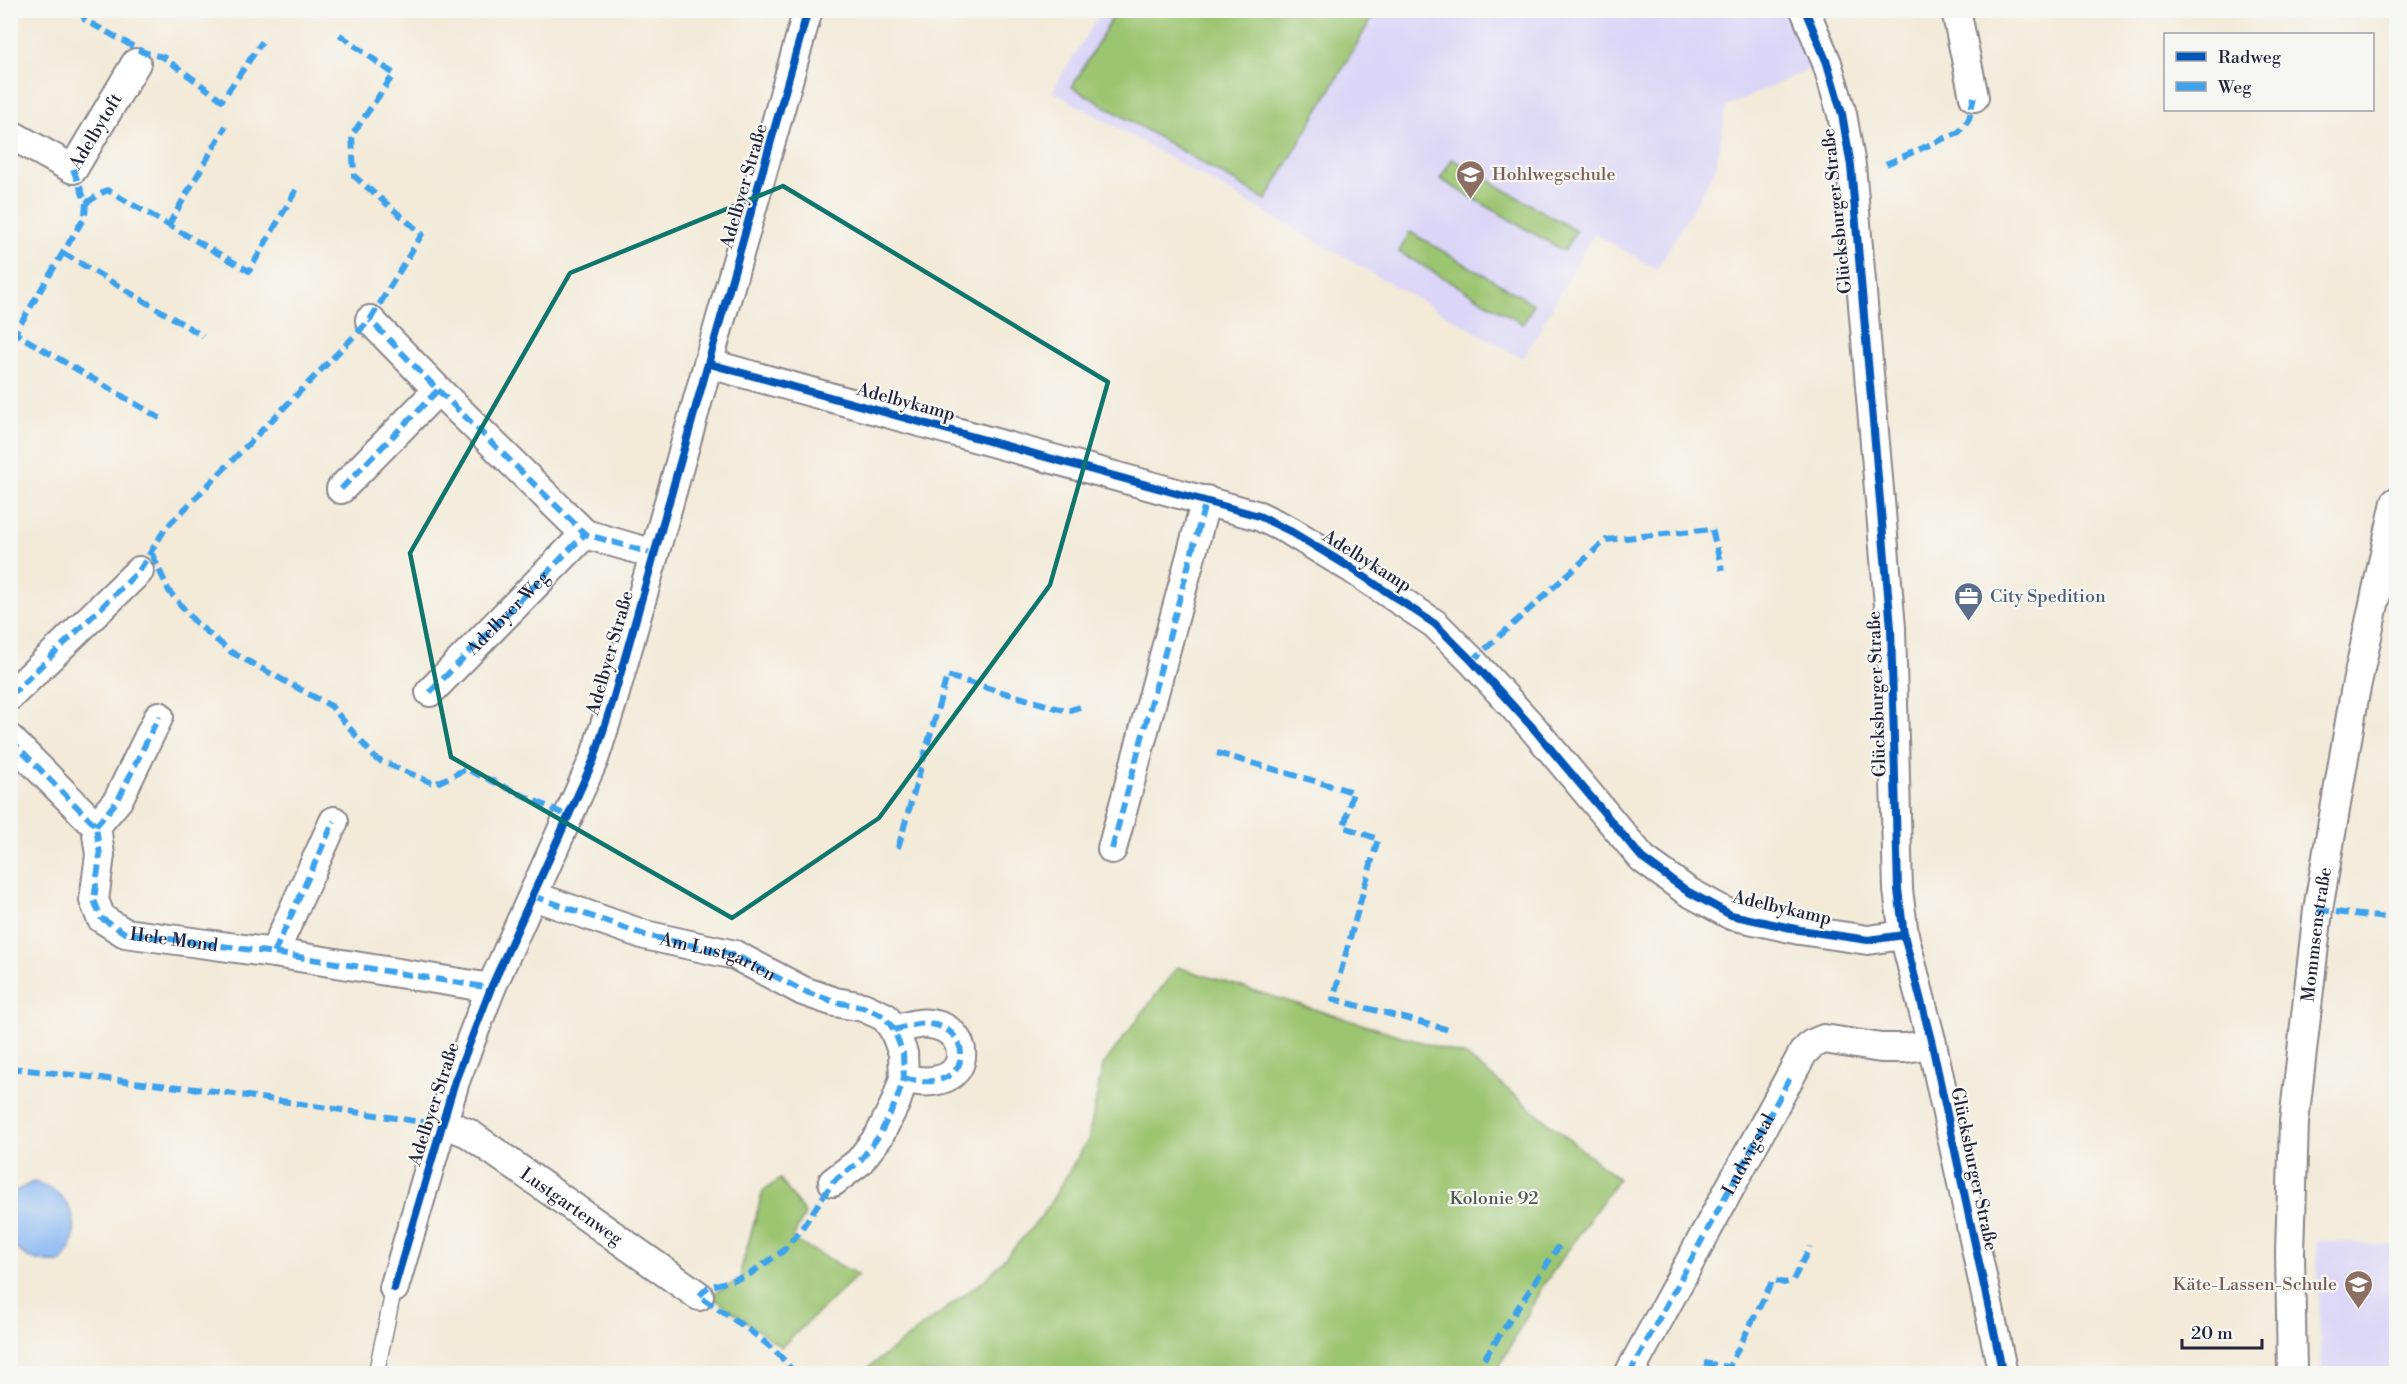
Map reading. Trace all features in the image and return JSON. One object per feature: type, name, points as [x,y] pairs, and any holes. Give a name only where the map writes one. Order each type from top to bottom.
[{"type":"street","name":"Adelbyer Straße","points":[[394,1288],[441,1122],[491,988],[594,759],[710,364],[808,10]]},
{"type":"street","name":"Glücksburger Straße","points":[[1805,10],[1827,63],[1842,114],[1851,166],[1891,628],[1898,890],[1904,935],[1932,1044],[2003,1374]]},
{"type":"street","points":[[1956,10],[1974,97]]},
{"type":"street","name":"Adelbytoft","points":[[10,134],[73,169],[136,63]]},
{"type":"street","points":[[370,320],[585,534],[654,554]]},
{"type":"street","name":"Adelbykamp","points":[[710,364],[1206,500],[1258,516],[1290,531],[1391,593],[1435,624],[1533,728],[1643,859],[1687,891],[1731,915],[1800,930],[1868,940],[1904,935]]},
{"type":"street","points":[[341,489],[438,390]]},
{"type":"street","points":[[1112,849],[1206,500]]},
{"type":"street","name":"Mommsenstraße","points":[[2292,1374],[2290,1252],[2294,1122],[2318,910],[2355,692],[2397,502]]},
{"type":"street","name":"Adelbyer Weg","points":[[430,692],[585,534]]},
{"type":"street","points":[[10,696],[139,571]]},
{"type":"street","points":[[10,739],[96,826],[118,800],[159,716]]},
{"type":"street","points":[[274,953],[334,822]]},
{"type":"street","name":"Hele Mond","points":[[96,826],[100,855],[94,900],[101,918],[124,933],[274,953],[491,988]]},
{"type":"street","name":"Am Lustgarten","points":[[533,896],[645,935],[676,940],[735,955],[803,990],[835,1002],[863,1007],[885,1017],[894,1030]]},
{"type":"street","points":[[833,1182],[859,1162],[879,1136],[896,1102],[904,1078],[903,1053],[894,1030],[916,1024],[932,1024],[950,1031],[960,1044],[961,1062],[952,1074],[939,1082],[920,1082],[904,1078]]},
{"type":"street","name":"Ludwigstal","points":[[1629,1374],[1803,1053],[1812,1044],[1824,1039],[1881,1048],[1905,1048],[1932,1044]]},
{"type":"street","name":"Lustgartenweg","points":[[441,1122],[468,1134],[699,1296]]},
{"type":"lane","points":[[376,1374],[394,1288]]},
{"type":"highlighted area","points":[[783,186],[1108,382],[1050,585],[879,818],[732,918],[451,757],[410,553],[570,273]]},
{"type":"shaded area","name":"Hohlwegschule","points":[[1102,10],[1786,11],[1812,68],[1726,107],[1716,168],[1657,270],[1594,233],[1523,359],[1052,91]]},
{"type":"shaded area","name":"Käte-Lassen-Schule","points":[[2316,1241],[2396,1246],[2396,1373],[2322,1373]]},
{"type":"green space","points":[[1116,11],[1376,11],[1266,200],[1072,87]]},
{"type":"green space","points":[[1452,159],[1576,231],[1564,251],[1440,179]]},
{"type":"green space","points":[[1410,232],[1534,304],[1523,324],[1399,252]]},
{"type":"green space","name":"Kolonie 92","points":[[1177,967],[1466,1056],[1618,1179],[1542,1287],[1496,1373],[861,1373],[988,1277],[1043,1215],[1088,1140],[1103,1065]]},
{"type":"green space","points":[[780,1179],[805,1214],[792,1239],[858,1275],[781,1347],[710,1295],[742,1279],[741,1269],[763,1191]]},
{"type":"water","points":[[33,1182],[58,1193],[72,1213],[74,1237],[70,1250],[62,1262],[34,1259],[23,1254],[11,1244],[11,1197],[14,1192]]},
{"type":"marked path","points":[[80,10],[85,20],[143,52],[163,57],[222,100],[262,42]]},
{"type":"marked path","points":[[10,696],[139,571],[165,529],[370,320],[422,234],[354,176],[352,135],[394,74],[336,32]]},
{"type":"marked path","points":[[1886,164],[1959,132],[1969,119],[1974,97]]},
{"type":"marked path","points":[[168,226],[226,126]]},
{"type":"marked path","points":[[73,169],[86,203],[85,216],[15,333],[163,420]]},
{"type":"marked path","points":[[86,203],[107,190],[249,271],[298,187]]},
{"type":"marked path","points":[[63,253],[203,336]]},
{"type":"marked path","points":[[341,489],[438,390],[370,320]]},
{"type":"marked path","points":[[438,390],[585,534],[654,554]]},
{"type":"marked path","points":[[1112,849],[1206,500]]},
{"type":"marked path","points":[[1472,661],[1606,540],[1712,529],[1722,570]]},
{"type":"marked path","points":[[430,692],[585,534]]},
{"type":"marked path","points":[[152,554],[169,591],[195,622],[231,652],[331,706],[376,759],[435,784],[466,769],[568,816]]},
{"type":"marked path","points":[[898,848],[947,676],[1067,711],[1080,707]]},
{"type":"marked path","points":[[96,826],[118,800],[159,716]]},
{"type":"marked path","points":[[10,739],[96,826],[100,855],[94,900],[101,918],[125,933],[274,953],[491,988]]},
{"type":"marked path","points":[[1217,753],[1353,792],[1344,827],[1378,839],[1333,999],[1453,1031]]},
{"type":"marked path","points":[[274,953],[334,821]]},
{"type":"marked path","points":[[533,896],[645,935],[735,955],[803,991],[835,1002],[863,1007],[885,1017],[894,1030],[903,1053],[904,1078],[896,1102],[879,1136],[859,1162],[833,1182],[800,1231],[783,1251],[747,1276],[708,1287],[699,1296],[764,1342],[787,1363],[794,1374]]},
{"type":"marked path","points":[[2318,910],[2396,919]]},
{"type":"marked path","points":[[894,1030],[916,1024],[930,1024],[945,1029],[955,1037],[960,1048],[960,1060],[955,1071],[944,1078],[927,1081],[904,1078]]},
{"type":"marked path","points":[[10,1068],[214,1091],[422,1122],[441,1122]]},
{"type":"marked path","points":[[1629,1374],[1791,1076]]},
{"type":"marked path","points":[[1474,1374],[1559,1246]]},
{"type":"marked path","points":[[1704,1363],[1729,1367],[1773,1280],[1784,1283],[1793,1280],[1810,1247]]},
{"type":"cycle path","points":[[394,1288],[455,1081],[491,988],[594,759],[613,700],[808,10]]},
{"type":"cycle path","points":[[1805,10],[1827,63],[1842,114],[1851,166],[1891,628],[1898,890],[1904,935],[1932,1044],[2003,1374]]},
{"type":"cycle path","points":[[710,364],[1259,516],[1290,531],[1351,568],[1435,624],[1533,728],[1643,859],[1687,891],[1731,915],[1800,930],[1868,940],[1904,935]]},
{"type":"place","name":"Hohlwegschule","points":[[1471,200]]},
{"type":"place","name":"City Spedition","points":[[1969,622]]},
{"type":"place","name":"Käte-Lassen-Schule","points":[[2358,1310]]}]
